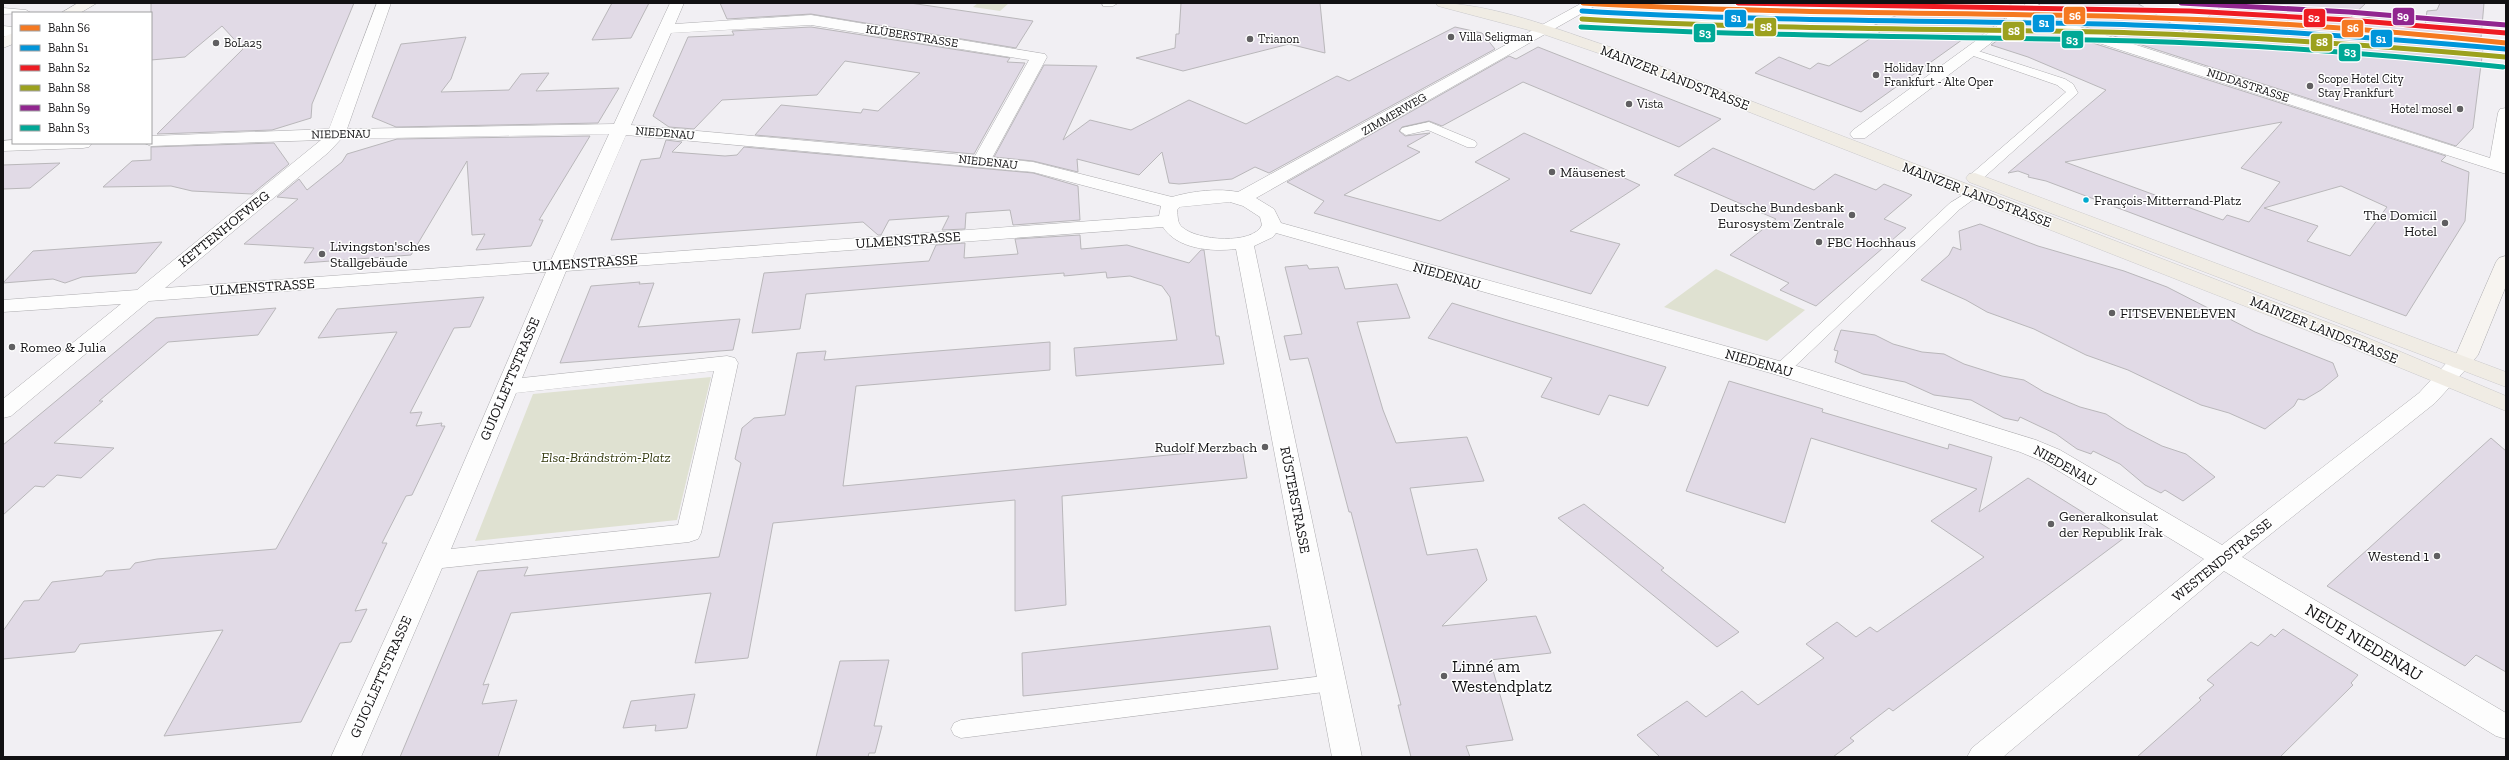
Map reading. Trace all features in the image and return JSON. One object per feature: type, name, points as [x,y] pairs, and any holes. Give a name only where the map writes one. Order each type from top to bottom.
[{"type":"main road","points":[[70,12],[90,3]]},
{"type":"main road","name":"MAINZER LANDSTRASSE","points":[[1443,3],[1597,34],[1859,134],[1974,186],[2506,404]]},
{"type":"main road","name":"MAINZER LANDSTRASSE","points":[[1483,3],[1552,26],[1606,51],[2506,380]]},
{"type":"main road","points":[[3,43],[12,38]]},
{"type":"main road","points":[[2460,362],[2467,355],[2506,262]]},
{"type":"street","name":"KETTENHOFWEG","points":[[3,411],[323,148],[336,134],[384,3]]},
{"type":"street","name":"GUIOLLETTSTRASSE","points":[[346,757],[433,560],[559,265],[677,3]]},
{"type":"street","name":"ZIMMERWEG","points":[[1242,198],[1593,3]]},
{"type":"street","name":"NIDDASTRASSE","points":[[1990,3],[2030,8],[2501,167]]},
{"type":"street","points":[[1859,134],[1969,51],[2030,8]]},
{"type":"street","name":"KLÜBERSTRASSE","points":[[666,29],[811,20],[1039,57],[981,161]]},
{"type":"street","points":[[2501,167],[2506,113]]},
{"type":"street","name":"NIEDENAU","points":[[152,141],[336,134],[621,129],[1033,167],[1170,212]]},
{"type":"street","points":[[3,146],[56,144]]},
{"type":"street","name":"ULMENSTRASSE","points":[[3,306],[559,265],[1170,212],[1186,199],[1213,197],[1242,198]]},
{"type":"street","points":[[1170,212],[1178,234],[1188,239],[1221,244],[1244,243],[1263,235],[1271,226],[1271,216],[1266,210],[1242,198]]},
{"type":"street","name":"NIEDENAU","points":[[1271,226],[1782,369],[2028,446],[2052,456],[2223,558]]},
{"type":"street","name":"RÜSTERSTRASSE","points":[[1244,243],[1347,757]]},
{"type":"street","name":"WESTENDSTRASSE","points":[[1982,757],[2223,558],[2427,398],[2446,380],[2460,362]]},
{"type":"street","points":[[433,560],[689,533],[727,363],[507,387]]},
{"type":"street","name":"NEUE NIEDENAU","points":[[2223,558],[2506,727]]},
{"type":"lane","points":[[3,11],[14,12]]},
{"type":"lane","name":"MAINZER LANDSTRASSE","points":[[1969,51],[2061,82],[2069,87],[2072,93],[1974,186]]},
{"type":"lane","points":[[1406,131],[1429,126],[1471,144]]},
{"type":"lane","points":[[1782,369],[1955,206],[1974,186]]},
{"type":"lane","points":[[961,729],[1332,683]]},
{"type":"green space","points":[[978,3],[1009,3],[1000,11],[973,7]]},
{"type":"green space","points":[[1716,269],[1805,310],[1767,341],[1664,307]]},
{"type":"green space","name":"Elsa-Brändström-Platz","points":[[711,377],[677,520],[475,541],[533,394]]},
{"type":"building","points":[[151,3],[354,3],[312,104],[311,118],[272,130],[157,134],[243,49],[222,26],[185,57],[152,60]]},
{"type":"building","points":[[612,3],[649,3],[631,38],[592,40]]},
{"type":"building","points":[[720,3],[910,3],[1033,21],[1016,48],[811,14],[727,19]]},
{"type":"building","name":"Trianon","points":[[1181,3],[1320,3],[1325,53],[1289,44],[1183,71],[1136,58],[1175,48],[1176,34],[1179,34]]},
{"type":"building","points":[[1925,3],[1967,3],[2008,16],[1975,40],[1966,37],[1861,112],[1755,73],[1779,57],[1810,69],[1818,63],[1829,66],[1880,32],[1868,28]]},
{"type":"building","points":[[2039,3],[2137,3],[2187,33],[2226,3],[2366,3],[2348,20],[2390,15],[2425,25],[2427,11],[2437,10],[2440,3],[2484,3],[2480,49],[2483,49],[2473,128],[2456,146],[2036,11],[2040,6]]},
{"type":"building","points":[[2024,21],[2446,156],[2441,161],[2469,172],[2465,221],[2406,316],[2046,181],[2028,177],[2029,175],[2018,171],[2008,173],[2106,90],[2028,57],[1991,45]],"holes":[[[2282,122],[2241,168],[2280,182],[2249,222],[2227,215],[2223,220],[2065,162]],[[2341,186],[2387,207],[2350,256],[2307,241],[2318,226],[2264,208]]]},
{"type":"building","points":[[811,27],[1010,58],[1007,62],[1025,63],[974,154],[755,135],[781,105],[861,113],[863,109],[878,111],[920,73],[845,61],[817,95],[722,100],[694,129],[669,127],[653,116],[688,37],[734,35],[732,31]]},
{"type":"building","points":[[1455,27],[1482,33],[1495,49],[1269,173],[1255,167],[1232,179],[1179,184],[1169,183],[1162,152],[1139,175],[1077,159],[1078,172],[1033,161],[994,157],[1044,65],[1097,66],[1063,140],[1090,120],[1131,130],[1189,100],[1246,124],[1337,76],[1349,81]]},
{"type":"building","points":[[466,37],[451,79],[441,92],[509,90],[521,74],[549,73],[536,91],[619,88],[598,123],[396,127],[372,117],[401,44]]},
{"type":"building","points":[[1538,47],[1721,119],[1679,147],[1523,82],[1442,126],[1429,121],[1402,127],[1399,131],[1405,136],[1430,133],[1407,146],[1420,152],[1344,195],[1440,221],[1510,179],[1475,162],[1524,133],[1640,185],[1570,231],[1620,244],[1591,294],[1314,213],[1324,201],[1287,182],[1509,56],[1516,59]]},
{"type":"building","points":[[590,136],[539,220],[543,220],[531,246],[476,250],[485,234],[472,235],[467,161],[411,255],[304,263],[314,248],[244,244],[298,199],[277,197],[299,179],[307,190],[342,162],[347,154],[397,139]]},
{"type":"building","points":[[666,140],[682,142],[672,152],[725,156],[737,155],[744,147],[1033,173],[1078,186],[1080,220],[1013,225],[1010,210],[966,213],[965,229],[942,230],[949,216],[889,220],[881,235],[878,235],[863,222],[611,240],[641,160],[660,158]]},
{"type":"building","points":[[274,143],[289,164],[252,194],[192,191],[171,186],[103,187],[132,161],[151,160],[151,147]]},
{"type":"building","name":"FBC Hochhaus","points":[[1713,148],[1814,190],[1835,174],[1876,190],[1884,184],[1912,195],[1884,219],[1906,228],[1816,306],[1780,290],[1789,283],[1730,255],[1776,219],[1674,175]]},
{"type":"building","points":[[60,163],[30,188],[3,189],[3,165]]},
{"type":"building","points":[[1980,224],[2038,246],[2124,271],[2167,287],[2255,332],[2333,363],[2338,376],[2321,390],[2304,400],[2298,399],[2294,406],[2265,429],[2229,413],[2201,405],[2128,370],[2086,355],[2034,329],[1987,312],[1966,300],[1921,280],[1949,255],[1953,247],[1961,250],[1959,231]]},
{"type":"building","points":[[1080,235],[1081,249],[1127,245],[1189,263],[1201,250],[1204,250],[1216,336],[1219,336],[1224,364],[1076,376],[1074,348],[1177,340],[1170,297],[1162,286],[1130,276],[1107,278],[1106,272],[1064,276],[1064,273],[806,294],[800,329],[752,333],[764,273],[929,261],[936,245],[965,243],[964,258],[1018,254],[1015,239]]},
{"type":"building","points":[[162,242],[136,273],[82,277],[65,283],[53,279],[3,283],[33,251]]},
{"type":"building","points":[[1307,265],[1309,269],[1338,267],[1345,289],[1397,284],[1410,318],[1357,322],[1383,410],[1396,443],[1467,437],[1484,481],[1410,488],[1427,555],[1477,549],[1487,580],[1442,626],[1536,616],[1551,653],[1490,660],[1513,740],[1466,746],[1470,757],[1411,757],[1398,705],[1401,705],[1351,512],[1349,512],[1308,358],[1290,360],[1284,336],[1302,334],[1285,267]]},
{"type":"building","points":[[640,282],[639,284],[654,283],[638,327],[740,319],[733,350],[560,363],[591,286]]},
{"type":"building","points":[[484,297],[470,327],[454,328],[410,413],[422,412],[416,426],[442,423],[441,426],[445,426],[412,495],[406,496],[382,543],[387,543],[355,611],[367,609],[351,642],[340,643],[301,722],[164,736],[223,630],[80,644],[75,652],[3,659],[3,631],[24,601],[39,600],[52,582],[102,576],[106,571],[130,569],[135,563],[157,559],[276,549],[397,332],[318,338],[337,309]]},
{"type":"building","points":[[1452,303],[1666,367],[1648,406],[1609,395],[1599,415],[1541,397],[1552,378],[1428,338]]},
{"type":"building","points":[[276,308],[258,335],[168,342],[99,401],[103,401],[54,443],[114,448],[81,478],[57,475],[44,487],[35,486],[3,515],[3,445],[156,318]]},
{"type":"building","points":[[1841,330],[1875,335],[1893,344],[1922,352],[1944,354],[1964,364],[2002,376],[2024,380],[2044,392],[2080,407],[2106,414],[2127,428],[2162,446],[2186,454],[2215,477],[2183,501],[2165,490],[2161,493],[2145,485],[2120,464],[2093,451],[2091,454],[2077,449],[2056,434],[2020,417],[2018,421],[2004,418],[1971,400],[1934,395],[1905,382],[1863,374],[1835,362],[1838,351],[1834,350]]},
{"type":"building","points":[[1050,342],[1050,370],[856,386],[843,486],[1242,448],[1247,478],[1062,496],[1066,605],[1015,611],[1015,500],[773,523],[748,658],[695,663],[711,593],[511,613],[483,685],[489,684],[482,704],[517,700],[498,757],[400,757],[478,571],[528,567],[524,576],[719,557],[741,463],[735,459],[742,428],[754,418],[785,415],[797,353],[826,351],[824,360]]},
{"type":"building","points":[[1729,381],[1823,409],[1822,412],[1948,449],[1949,444],[1992,457],[1979,512],[2028,478],[2124,538],[1893,711],[1889,708],[1850,738],[1854,741],[1833,757],[1660,757],[1637,735],[1687,701],[1706,717],[1742,691],[1758,705],[1824,658],[1806,644],[1837,622],[1856,637],[1870,627],[1877,632],[1984,557],[1931,521],[1977,489],[1811,438],[1785,523],[1686,491]]},
{"type":"building","name":"Westend 1","points":[[2491,438],[2506,451],[2506,672],[2476,655],[2465,666],[2327,586]]},
{"type":"building","points":[[1584,504],[1664,568],[1661,570],[1739,632],[1717,647],[1558,518]]},
{"type":"building","points":[[1270,626],[1278,669],[1023,696],[1022,653]]},
{"type":"building","points":[[2283,629],[2358,675],[2351,683],[2353,685],[2280,757],[2137,757],[2201,700],[2199,698],[2214,685],[2207,680],[2251,642],[2258,646],[2271,634],[2275,637]]},
{"type":"building","points":[[889,660],[874,726],[882,726],[875,753],[869,753],[868,757],[816,757],[840,661]]},
{"type":"building","points":[[695,694],[687,728],[655,731],[656,725],[623,728],[631,701]]},
{"type":"rail line","name":"S6","points":[[1583,3],[1646,7],[1771,11],[2190,19],[2401,32],[2506,43]]},
{"type":"rail line","name":"S2","points":[[1738,3],[2190,11],[2349,20],[2506,33]]},
{"type":"rail line","name":"S9","points":[[2181,3],[2349,12],[2506,25]]},
{"type":"rail line","name":"S1","points":[[1582,11],[1645,15],[1770,19],[2189,27],[2347,36],[2505,49]]},
{"type":"rail line","name":"S8","points":[[1582,19],[1645,23],[1770,27],[2189,35],[2347,44],[2505,57]]},
{"type":"rail line","name":"S3","points":[[1581,27],[1644,31],[1771,35],[2191,43],[2347,52],[2503,67]]},
{"type":"place","name":"Villa Seligman","points":[[1451,37]]},
{"type":"place","name":"Trianon","points":[[1250,39]]},
{"type":"place","name":"BoLa25","points":[[216,43]]},
{"type":"place","name":"Holiday Inn Frankfurt - Alte Oper","points":[[1876,75]]},
{"type":"place","name":"Scope Hotel City Stay Frankfurt","points":[[2310,86]]},
{"type":"place","name":"Vista","points":[[1629,104]]},
{"type":"place","name":"Hotel mosel","points":[[2460,109]]},
{"type":"place","name":"Mäusenest","points":[[1552,172]]},
{"type":"place","name":"François-Mitterrand-Platz","points":[[2086,200]]},
{"type":"place","name":"Deutsche Bundesbank Eurosystem Zentrale","points":[[1852,215]]},
{"type":"place","name":"The Domicil Hotel","points":[[2445,223]]},
{"type":"place","name":"FBC Hochhaus","points":[[1819,242]]},
{"type":"place","name":"Livingston'sches Stallgebäude","points":[[322,254]]},
{"type":"place","name":"FITSEVENELEVEN","points":[[2112,313]]},
{"type":"place","name":"Romeo & Julia","points":[[12,347]]},
{"type":"place","name":"Rudolf Merzbach","points":[[1265,447]]},
{"type":"place","name":"Generalkonsulat der Republik Irak","points":[[2051,524]]},
{"type":"place","name":"Westend 1","points":[[2437,556]]},
{"type":"place","name":"Linné am Westendplatz","points":[[1444,676]]}]
